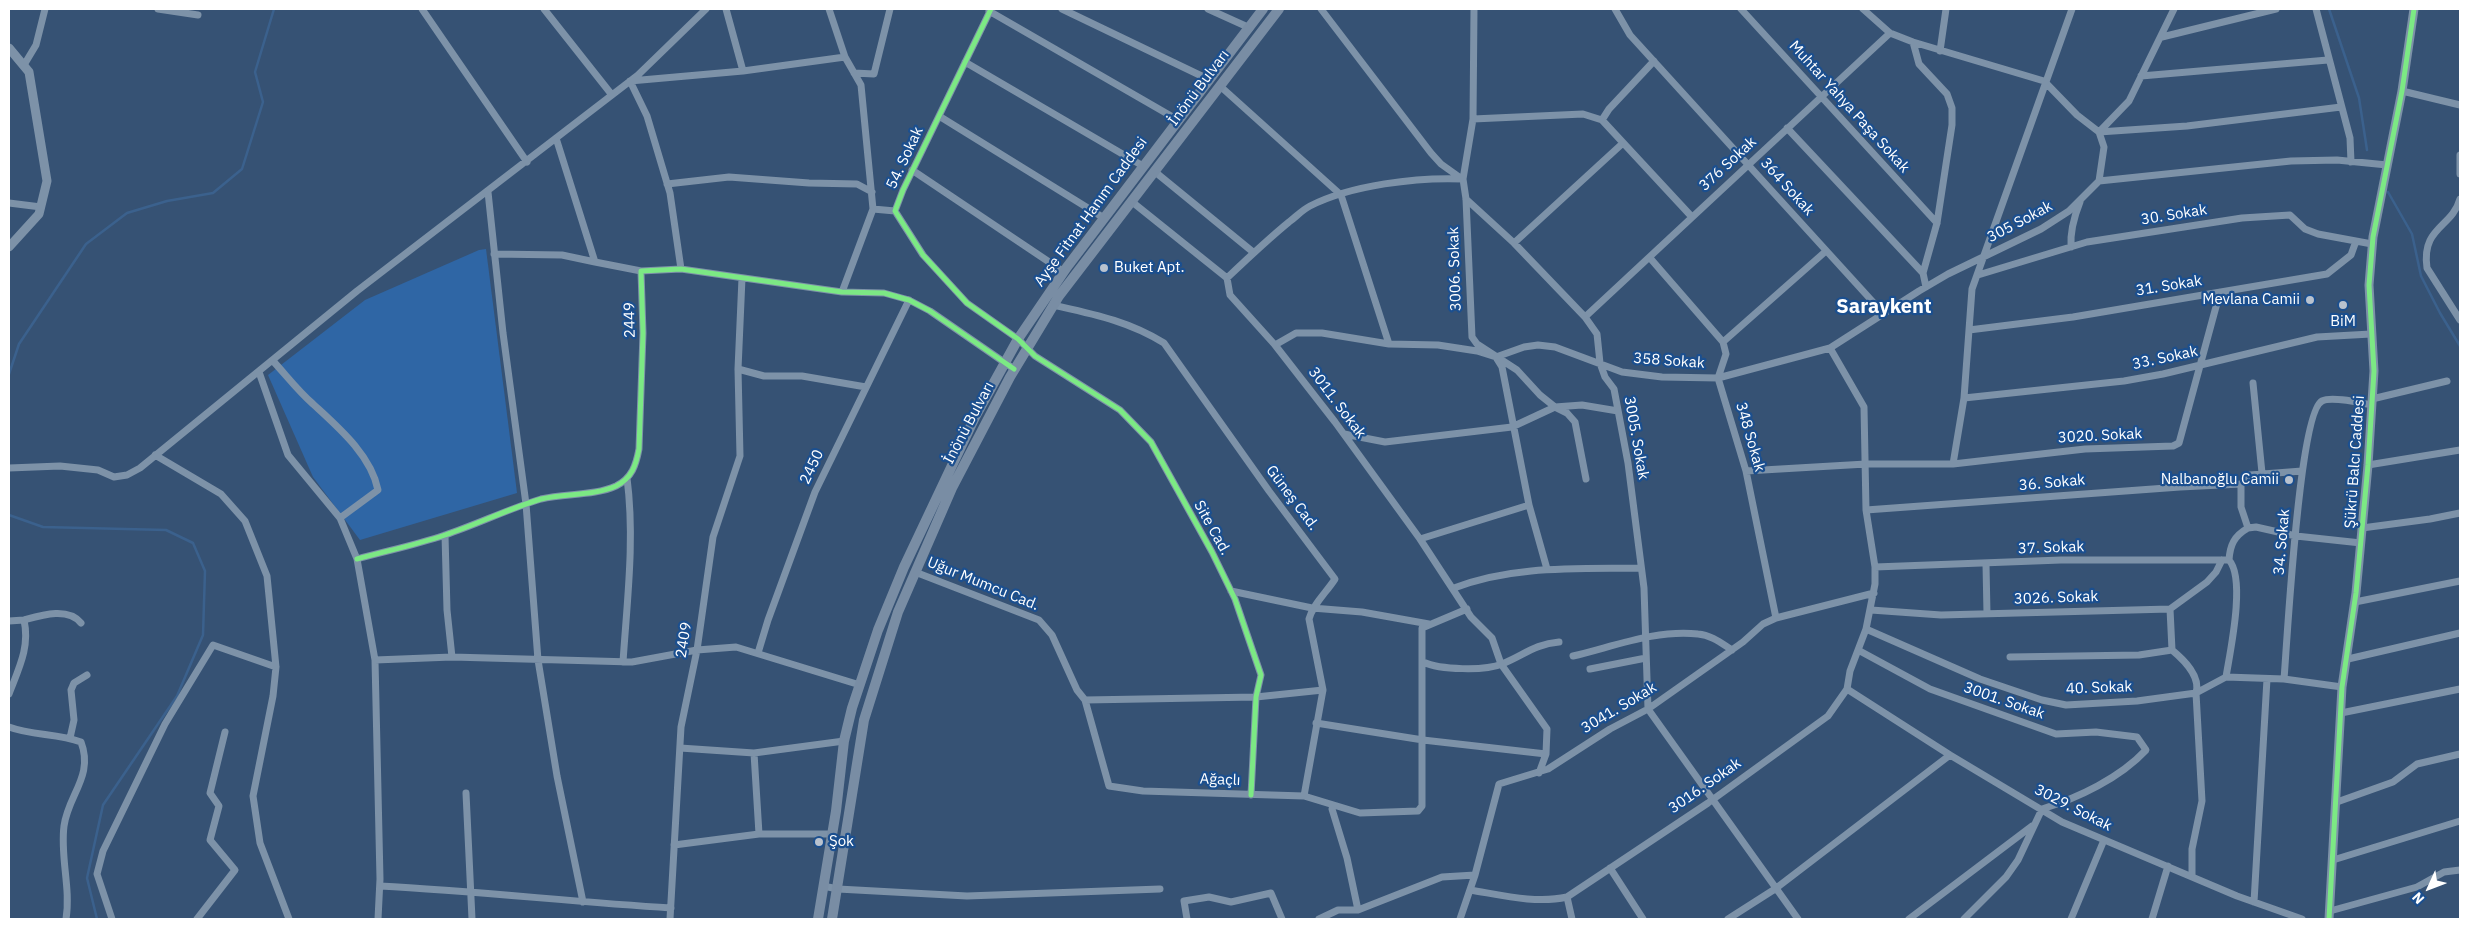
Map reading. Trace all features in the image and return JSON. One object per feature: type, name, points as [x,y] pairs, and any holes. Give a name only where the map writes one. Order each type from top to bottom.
[{"type":"main road","name":"Ayşe Fitnat Hanım Caddesi","points":[[1018,339],[1104,218],[1263,9]]},
{"type":"main road","name":"İnönü Bulvarı","points":[[818,919],[832,834],[844,741],[852,708],[878,630],[904,567],[975,417],[1010,366],[1026,349],[1053,305],[1278,9]]},
{"type":"main road","name":"İnönü Bulvarı","points":[[832,919],[864,720],[889,638],[915,572],[952,488],[1010,366],[1018,339]]},
{"type":"street","points":[[24,65],[36,45],[45,9]]},
{"type":"street","points":[[158,9],[198,15]]},
{"type":"street","points":[[544,9],[612,95]]},
{"type":"street","points":[[9,468],[60,466],[98,470],[114,477],[127,475],[156,455],[196,420],[273,361],[357,291],[630,81],[706,9]]},
{"type":"street","points":[[726,9],[743,71]]},
{"type":"street","points":[[829,9],[845,57],[861,85],[873,209],[842,292]]},
{"type":"street","points":[[854,73],[874,74],[890,9]]},
{"type":"street","points":[[1062,9],[1076,12],[1210,80]]},
{"type":"street","points":[[1208,9],[1250,28]]},
{"type":"street","points":[[1321,9],[1431,153],[1441,164],[1462,180]]},
{"type":"street","name":"3006. Sokak","points":[[1474,9],[1473,119],[1462,180],[1466,199],[1472,337],[1477,344],[1517,370],[1554,407],[1567,413],[1574,422],[1586,479]]},
{"type":"street","name":"364 Sokak","points":[[1615,9],[1630,35],[1883,313]]},
{"type":"street","name":"Muhtar Yahya Paşa Sokak","points":[[1742,9],[1937,223]]},
{"type":"street","points":[[1863,9],[1890,33],[1913,42],[2044,81],[2077,115],[2099,132],[2104,147],[2098,181],[2291,161],[2387,165]]},
{"type":"street","points":[[1940,50],[1946,9]]},
{"type":"street","points":[[1953,464],[1964,398],[1972,289],[2044,81],[2072,9]]},
{"type":"street","points":[[2099,132],[2129,101],[2140,76],[2162,37],[2174,9]]},
{"type":"street","points":[[2162,37],[2276,9]]},
{"type":"street","points":[[2316,9],[2350,138],[2351,162]]},
{"type":"street","name":"Şükrü Balcı Caddesi","points":[[2330,915],[2342,687],[2348,659],[2361,543],[2374,371],[2369,285],[2372,244],[2377,206],[2402,92],[2414,9]]},
{"type":"street","points":[[423,10],[527,162]]},
{"type":"street","points":[[990,10],[1178,120]]},
{"type":"street","name":"54. Sokak","points":[[990,10],[912,170],[895,212],[923,255],[966,303],[1018,339]]},
{"type":"street","name":"376 Sokak","points":[[1585,317],[1650,258],[1747,164],[1823,98],[1890,33]]},
{"type":"street","points":[[1913,42],[1919,64],[1947,94],[1952,108],[1952,125],[1937,223],[1923,273],[1926,287]]},
{"type":"street","points":[[9,48],[29,72],[47,181],[39,214],[9,247]]},
{"type":"street","points":[[630,81],[743,71],[845,57]]},
{"type":"street","points":[[2140,76],[2328,60]]},
{"type":"street","points":[[1602,120],[1609,109],[1654,61]]},
{"type":"street","points":[[965,62],[1143,166]]},
{"type":"street","points":[[630,81],[647,116],[667,184],[681,269]]},
{"type":"street","points":[[1220,86],[1340,195],[1389,344]]},
{"type":"street","points":[[2402,92],[2460,106]]},
{"type":"street","points":[[2099,132],[2187,126],[2341,107]]},
{"type":"street","points":[[1473,119],[1593,115],[1602,120],[1692,217]]},
{"type":"street","points":[[938,116],[1104,218]]},
{"type":"street","points":[[1787,128],[1923,273]]},
{"type":"street","points":[[556,138],[595,262]]},
{"type":"street","points":[[1514,244],[1623,143]]},
{"type":"street","points":[[2460,155],[2460,174]]},
{"type":"street","points":[[912,170],[1064,272]]},
{"type":"street","points":[[1154,171],[1253,252]]},
{"type":"street","points":[[667,184],[730,177],[809,183],[857,184],[872,192]]},
{"type":"street","points":[[1131,201],[1227,278],[1253,252],[1308,207],[1340,195],[1391,183],[1436,178],[1462,180]]},
{"type":"street","name":"305 Sokak","points":[[1830,348],[1926,287],[2041,229],[2069,212],[2098,181]]},
{"type":"street","points":[[488,192],[494,254],[526,504],[538,660],[557,776],[584,902]]},
{"type":"street","points":[[2071,247],[2070,238],[2074,217],[2083,195]]},
{"type":"street","name":"3005. Sokak","points":[[1466,199],[1514,244],[1585,317],[1597,334],[1600,363],[1614,389],[1628,463],[1644,588],[1648,709]]},
{"type":"street","points":[[2460,199],[2456,209],[2432,235],[2425,257],[2427,268],[2460,320]]},
{"type":"street","points":[[9,203],[41,207]]},
{"type":"street","points":[[873,209],[895,212]]},
{"type":"street","name":"30. Sokak","points":[[1978,275],[2071,247],[2242,218],[2290,215],[2305,229],[2318,234],[2372,244]]},
{"type":"street","name":"31. Sokak","points":[[1969,330],[2072,317],[2327,274],[2351,255],[2356,241]]},
{"type":"street","name":"358 Sokak","points":[[1496,357],[1524,347],[1538,345],[1554,346],[1622,372],[1662,377],[1718,378],[1726,354],[1724,342],[1826,251]]},
{"type":"street","points":[[494,254],[562,255],[641,271],[681,269],[842,292],[884,293],[909,300],[930,311],[1010,366]]},
{"type":"street","points":[[1650,258],[1724,342]]},
{"type":"street","name":"2449","points":[[627,478],[636,467],[639,449],[643,332],[641,271]]},
{"type":"street","name":"2409","points":[[670,919],[681,727],[697,650],[713,537],[740,456],[738,369],[742,278]]},
{"type":"street","name":"3011. Sokak","points":[[1227,278],[1230,295],[1275,346],[1344,434],[1420,539],[1467,609],[1492,638],[1502,664],[1547,729],[1546,754],[1539,773]]},
{"type":"street","name":"3020. Sokak","points":[[1746,470],[1866,464],[1953,464],[2085,449],[2173,446],[2179,443],[2185,427],[2199,365],[2220,292]]},
{"type":"street","name":"2450","points":[[758,653],[768,620],[815,492],[909,300]]},
{"type":"street","name":"Güneş Cad.","points":[[1053,305],[1114,318],[1148,333],[1164,343],[1263,484],[1335,579],[1324,596],[1312,608]]},
{"type":"street","points":[[1275,346],[1296,334],[1322,333],[1389,344],[1438,345],[1477,351],[1496,357],[1502,367],[1512,427],[1529,505],[1547,569]]},
{"type":"street","name":"33. Sokak","points":[[1964,398],[2124,381],[2317,337],[2371,334]]},
{"type":"street","name":"Site Cad.","points":[[1018,339],[1026,349],[1120,410],[1151,442],[1231,591],[1261,675],[1256,697],[1251,795]]},
{"type":"street","points":[[1718,378],[1830,348]]},
{"type":"street","name":"3016. Sokak","points":[[1470,890],[1521,898],[1554,900],[1567,897],[1712,799],[1828,716],[1846,689],[1871,610],[1874,593],[1874,567],[1866,510],[1864,407],[1830,348]]},
{"type":"street","points":[[273,361],[350,441],[367,463],[377,482],[378,490],[340,518]]},
{"type":"street","points":[[738,369],[764,376],[802,376],[866,387]]},
{"type":"street","points":[[259,372],[288,455],[340,518],[357,559],[374,660],[380,886],[378,919]]},
{"type":"street","name":"348 Sokak","points":[[1718,378],[1746,470],[1776,618]]},
{"type":"street","points":[[2372,402],[2448,381]]},
{"type":"street","points":[[2253,383],[2262,473]]},
{"type":"street","name":"34. Sokak","points":[[2284,679],[2302,471],[2309,430],[2318,405],[2323,401],[2372,402]]},
{"type":"street","points":[[1344,434],[1385,442],[1512,427],[1554,407],[1582,405],[1618,411]]},
{"type":"street","points":[[2368,465],[2460,450]]},
{"type":"street","points":[[156,455],[221,494],[245,521],[267,576],[276,667],[273,696],[253,796],[260,843],[289,919]]},
{"type":"street","points":[[2248,528],[2241,507],[2241,484],[2250,475],[2302,471]]},
{"type":"street","points":[[357,559],[444,535],[526,504],[557,495],[600,490],[616,486],[627,478],[630,503],[630,537],[623,662]]},
{"type":"street","name":"36. Sokak","points":[[1866,510],[2180,486],[2241,484]]},
{"type":"street","points":[[1420,539],[1529,505]]},
{"type":"street","points":[[2362,528],[2460,513]]},
{"type":"street","points":[[2172,650],[2170,610],[2207,582],[2216,572],[2225,560],[2232,542],[2238,533],[2248,528],[2256,527],[2296,536],[2361,543]]},
{"type":"street","points":[[444,535],[447,610],[452,657]]},
{"type":"street","name":"37. Sokak","points":[[1874,567],[2061,560],[2225,560]]},
{"type":"street","points":[[2225,560],[2234,566],[2236,601],[2226,677],[2284,679],[2342,687]]},
{"type":"street","points":[[1986,564],[1987,614]]},
{"type":"street","points":[[1454,588],[1474,580],[1547,569],[1641,568]]},
{"type":"street","name":"Uğur Mumcu Cad.","points":[[915,572],[1038,620],[1052,635],[1077,690],[1085,700],[1110,786]]},
{"type":"street","points":[[2355,602],[2460,581]]},
{"type":"street","points":[[1231,591],[1312,608],[1362,612],[1429,624]]},
{"type":"street","name":"3041. Sokak","points":[[1460,919],[1475,875],[1499,784],[1539,773],[1648,709],[1732,650],[1763,624],[1776,618],[1874,593]]},
{"type":"street","points":[[1304,796],[1323,690],[1309,619],[1312,608]]},
{"type":"street","points":[[1422,740],[1422,628],[1467,609]]},
{"type":"street","name":"3026. Sokak","points":[[1871,610],[1941,615],[2170,610]]},
{"type":"street","points":[[9,621],[67,613],[74,615],[81,623]]},
{"type":"street","points":[[9,694],[26,650],[24,620]]},
{"type":"street","name":"40. Sokak","points":[[1866,630],[1980,679],[2042,700],[2083,706],[2196,693],[2226,677]]},
{"type":"street","points":[[2348,659],[2460,633]]},
{"type":"street","points":[[1573,656],[1645,638],[1670,634],[1698,634],[1715,639],[1732,650]]},
{"type":"street","points":[[1423,662],[1435,668],[1451,669],[1502,664],[1530,649],[1559,642]]},
{"type":"street","points":[[112,919],[97,874],[103,851],[165,724],[213,645],[276,667]]},
{"type":"street","points":[[374,660],[452,657],[623,662],[697,650],[736,647],[860,684]]},
{"type":"street","name":"3001. Sokak","points":[[1858,650],[1930,689],[1984,710],[2056,734],[2096,732],[2137,737],[2146,750],[2132,764],[2064,802],[2042,809]]},
{"type":"street","points":[[2010,656],[2138,655],[2172,650],[2181,657],[2194,675],[2198,688],[2196,693],[2202,801],[2192,850],[2192,876]]},
{"type":"street","points":[[1590,669],[1646,658]]},
{"type":"street","points":[[70,738],[74,720],[71,690],[74,683],[87,675]]},
{"type":"street","points":[[2254,902],[2267,679]]},
{"type":"street","name":"3029. Sokak","points":[[1846,689],[1950,755],[2062,822],[2254,902],[2302,919]]},
{"type":"street","points":[[2341,713],[2460,689]]},
{"type":"street","points":[[1085,700],[1256,697],[1323,690]]},
{"type":"street","points":[[1648,709],[1798,919]]},
{"type":"street","points":[[1316,724],[1422,740],[1546,754]]},
{"type":"street","points":[[9,727],[36,735],[70,738],[81,742],[85,752],[85,771],[64,825],[68,902],[66,919]]},
{"type":"street","points":[[197,919],[235,870],[210,840],[219,806],[210,793],[225,732]]},
{"type":"street","name":"Ağaçlı","points":[[1110,786],[1143,791],[1304,796],[1360,813],[1418,811],[1422,806],[1422,740]]},
{"type":"street","points":[[680,748],[754,753],[844,741]]},
{"type":"street","points":[[754,753],[759,834]]},
{"type":"street","points":[[2337,802],[2393,782],[2417,764],[2460,754]]},
{"type":"street","points":[[1728,919],[1775,889],[1950,755]]},
{"type":"street","points":[[466,793],[472,919]]},
{"type":"street","points":[[1333,805],[1332,809],[1347,858],[1358,910]]},
{"type":"street","points":[[1965,919],[2006,877],[2018,860],[2042,809]]},
{"type":"street","points":[[2333,860],[2460,821]]},
{"type":"street","points":[[1909,919],[2033,826]]},
{"type":"street","points":[[674,845],[759,834],[832,834]]},
{"type":"street","points":[[2071,919],[2104,840]]},
{"type":"street","points":[[2152,919],[2168,866]]},
{"type":"street","points":[[1610,868],[1643,919]]},
{"type":"street","points":[[2330,915],[2417,886],[2444,872],[2460,870]]},
{"type":"street","points":[[1319,919],[1338,910],[1358,910],[1442,877],[1475,875]]},
{"type":"street","points":[[380,886],[472,890],[584,902],[671,908]]},
{"type":"street","points":[[823,886],[838,889],[967,896],[1160,889]]},
{"type":"street","points":[[1187,919],[1184,901],[1209,897],[1231,902],[1270,893],[1282,919]]},
{"type":"street","points":[[1567,897],[1572,919]]},
{"type":"shaded area","points":[[486,249],[517,493],[360,540],[313,477],[268,375],[365,300],[479,250]]},
{"type":"waterway","points":[[9,374],[19,344],[86,244],[127,213],[167,201],[213,193],[242,169],[263,102],[255,72],[274,9]]},
{"type":"waterway","points":[[2329,9],[2359,98],[2367,150]]},
{"type":"waterway","points":[[2388,192],[2412,234],[2421,276],[2460,346]]},
{"type":"waterway","points":[[9,515],[43,527],[166,530],[193,543],[205,571],[203,635],[177,696],[103,805],[87,878],[97,919]]},
{"type":"cycle path","points":[[991,9],[903,190],[895,211],[923,255],[967,303],[1018,339],[1035,356],[1120,410],[1151,442],[1212,552],[1235,599],[1261,675],[1256,697],[1251,795]]},
{"type":"cycle path","points":[[2329,919],[2342,687],[2356,593],[2368,465],[2374,371],[2369,285],[2373,237],[2402,91],[2414,9]]},
{"type":"cycle path","points":[[357,559],[434,539],[541,499],[607,489],[621,483],[630,475],[635,466],[639,449],[643,333],[641,271],[681,269],[842,292],[884,293],[909,300],[930,311],[1014,369]]},
{"type":"place","name":"Buket Apt.","points":[[1104,268]]},
{"type":"place","name":"Mevlana Camii","points":[[2310,300]]},
{"type":"place","name":"BiM","points":[[2343,305]]},
{"type":"place","name":"Nalbanoğlu Camii","points":[[2289,480]]},
{"type":"place","name":"Şok","points":[[819,842]]},
{"type":"district","name":"Saraykent","points":[[1884,307]]}]
